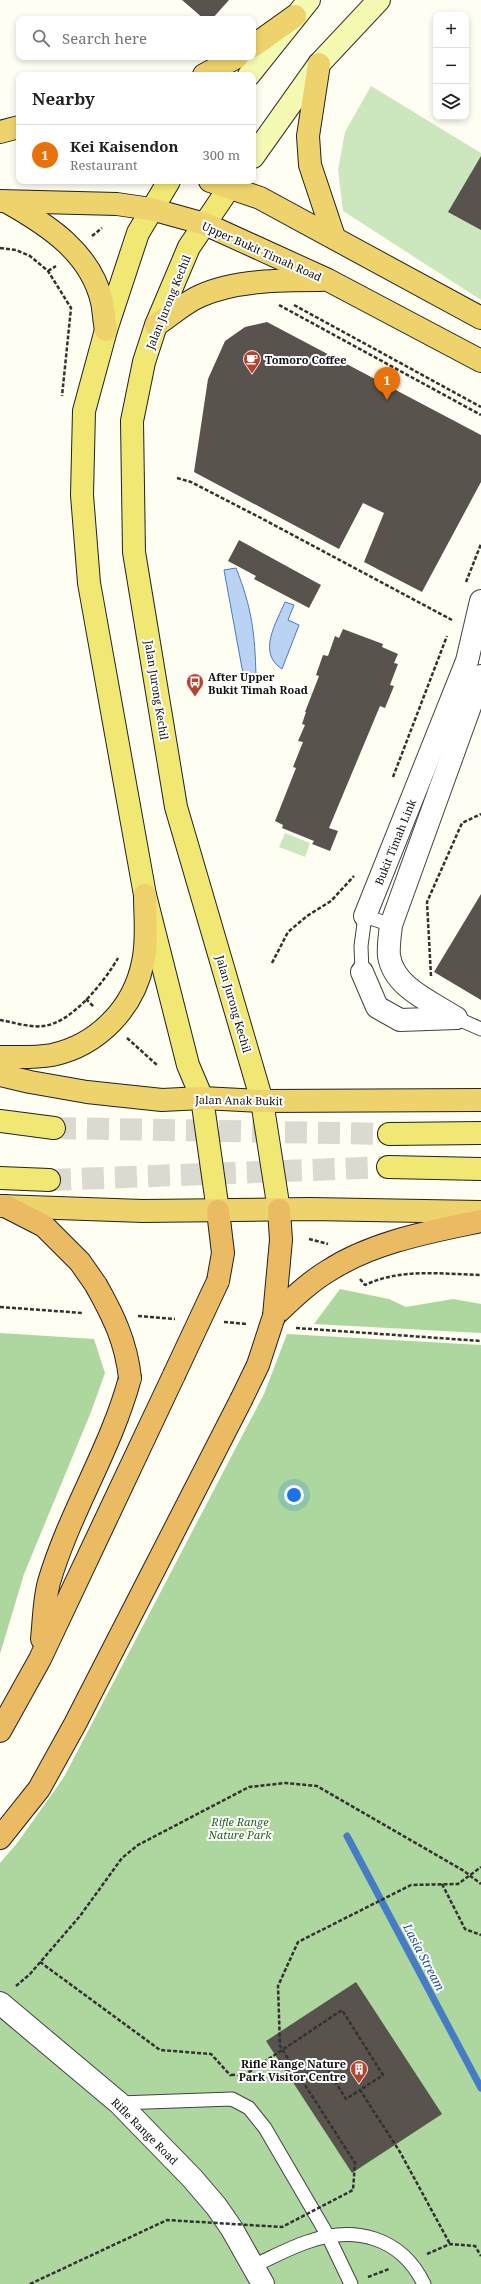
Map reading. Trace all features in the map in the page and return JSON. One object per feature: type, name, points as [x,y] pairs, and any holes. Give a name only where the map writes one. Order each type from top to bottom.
[{"type":"highway","points":[[256,44],[295,16]]},
{"type":"highway","points":[[210,72],[232,60]]},
{"type":"highway","points":[[319,64],[308,136],[310,165],[334,237]]},
{"type":"highway","points":[[0,132],[16,128]]},
{"type":"highway","points":[[0,136],[16,138]]},
{"type":"highway","points":[[227,184],[260,198],[334,237],[481,318]]},
{"type":"highway","points":[[2,201],[29,214],[55,233],[76,251],[85,262],[102,302],[106,330]]},
{"type":"highway","name":"Upper Bukit Timah Road","points":[[2,201],[117,204],[151,209],[205,224],[328,280],[481,361]]},
{"type":"highway","points":[[156,326],[199,296],[230,285],[277,280],[328,280]]},
{"type":"highway","points":[[0,1057],[52,1055],[72,1048],[94,1037],[120,1014],[129,999],[143,963],[146,943],[145,895]]},
{"type":"highway","name":"Jalan Anak Bukit","points":[[0,1075],[87,1092],[162,1100],[202,1098],[262,1101],[481,1100]]},
{"type":"highway","points":[[3,1206],[143,1211],[279,1210],[481,1212]]},
{"type":"highway","points":[[3,1206],[44,1226],[80,1262],[96,1285],[121,1337],[127,1352],[130,1378],[113,1432],[97,1463],[49,1583],[40,1659]]},
{"type":"highway","points":[[0,1838],[39,1789],[72,1730],[258,1365],[274,1316],[281,1240],[279,1210]]},
{"type":"highway","points":[[0,1731],[40,1659],[218,1281],[223,1253],[218,1211]]},
{"type":"highway","points":[[274,1316],[305,1288],[346,1260],[418,1235],[481,1221]]},
{"type":"main road","points":[[251,72],[309,0]]},
{"type":"main road","points":[[256,153],[319,64],[379,0]]},
{"type":"main road","points":[[167,184],[138,233],[106,330],[84,411],[82,496],[88,583],[145,895],[188,1065],[202,1098],[218,1211]]},
{"type":"main road","name":"Jalan Jurong Kechil","points":[[225,184],[205,224],[189,247],[156,326],[144,362],[132,420],[134,552],[176,807],[262,1101],[279,1210]]},
{"type":"main road","points":[[0,1120],[54,1128]]},
{"type":"main road","points":[[389,1134],[481,1133]]},
{"type":"main road","points":[[388,1167],[481,1168]]},
{"type":"main road","points":[[0,1178],[48,1180]]},
{"type":"street","name":"Bukit Timah Link","points":[[456,1018],[401,982],[393,971],[389,955],[391,925],[433,807],[476,668],[481,601]]},
{"type":"street","name":"Bukit Timah Link","points":[[365,916],[412,801],[476,668]]},
{"type":"street","name":"Bukit Timah Link","points":[[362,972],[377,1007],[400,1020],[456,1018]]},
{"type":"street","name":"Rifle Range Road","points":[[7,1996],[119,2103],[192,2178],[216,2206],[258,2275]]},
{"type":"lane","points":[[412,801],[433,807]]},
{"type":"lane","points":[[365,916],[391,925]]},
{"type":"lane","name":"Bukit Timah Link","points":[[362,972],[361,946],[365,916]]},
{"type":"lane","name":"Bukit Timah Link","points":[[456,1018],[481,1029]]},
{"type":"lane","points":[[119,2103],[232,2098],[249,2108],[265,2128],[328,2236],[351,2284]]},
{"type":"lane","points":[[258,2275],[307,2242],[328,2236],[356,2235],[386,2242],[410,2261],[424,2284]]},
{"type":"path","points":[[0,248],[16,250],[30,256],[48,272],[71,308],[62,399]]},
{"type":"path","points":[[288,301],[481,407]]},
{"type":"path","points":[[280,302],[273,302],[481,415]]},
{"type":"path","points":[[177,478],[191,482],[453,620]]},
{"type":"path","points":[[465,584],[481,544]]},
{"type":"path","points":[[450,627],[454,616]]},
{"type":"path","points":[[391,783],[448,633]]},
{"type":"path","points":[[437,982],[431,977],[427,902],[462,823],[481,814]]},
{"type":"path","points":[[272,963],[288,932],[307,916],[331,901],[356,874]]},
{"type":"path","points":[[0,1020],[43,1026],[66,1017],[86,999]]},
{"type":"path","points":[[346,1260],[365,1285],[381,1278],[408,1274],[481,1275]]},
{"type":"path","points":[[0,1307],[87,1313]]},
{"type":"path","points":[[134,1316],[181,1320]]},
{"type":"path","points":[[221,1322],[252,1324]]},
{"type":"path","points":[[292,1327],[481,1340]]},
{"type":"path","points":[[7,1996],[40,1962],[80,1916],[122,1858],[133,1849],[249,1787],[285,1783],[317,1786],[464,1871],[481,1884]]},
{"type":"path","points":[[30,2284],[167,2220],[282,2227],[353,2190],[355,2163],[280,2046],[278,1986],[298,1942],[412,1885],[458,1884],[481,1867]]},
{"type":"path","points":[[442,1884],[465,1928],[481,1935]]},
{"type":"path","points":[[40,1962],[160,2050],[211,2054],[231,2075],[232,2098]]},
{"type":"path","points":[[231,2075],[246,2074],[342,2010],[383,2076],[346,2099],[324,2064],[300,2078]]},
{"type":"path","points":[[360,2090],[400,2152],[450,2244]]},
{"type":"path","points":[[430,2253],[450,2244],[476,2246],[481,2256]]},
{"type":"green space","points":[[371,86],[481,153],[481,300],[343,211],[338,170],[345,132]]},
{"type":"green space","points":[[285,833],[310,843],[305,857],[279,847]]},
{"type":"green space","points":[[340,1289],[389,1299],[406,1307],[453,1299],[481,1304],[481,1333],[314,1324]]},
{"type":"green space","points":[[0,1333],[94,1339],[105,1373],[91,1412],[24,1574],[0,1654]]},
{"type":"green space","name":"Rifle Range Nature Park","points":[[287,1334],[481,1345],[481,2284],[0,2284],[0,1863],[18,1842],[64,1777],[264,1394]]},
{"type":"water","points":[[236,568],[246,596],[252,621],[255,647],[256,677],[244,679],[224,570]]},
{"type":"water","points":[[285,602],[294,605],[288,620],[299,625],[282,669],[271,655],[270,646],[274,628]]},
{"type":"building","points":[[182,0],[229,0],[215,16],[201,16]]},
{"type":"building","points":[[481,156],[481,230],[448,212]]},
{"type":"building","points":[[267,322],[481,435],[481,482],[422,592],[364,562],[384,513],[363,503],[339,549],[194,472],[208,379],[225,341],[245,327]]},
{"type":"building","points":[[239,540],[321,585],[309,608],[254,579],[256,576],[228,561]]},
{"type":"building","points":[[343,629],[383,644],[382,647],[398,654],[394,663],[398,664],[390,685],[394,686],[385,708],[380,706],[329,828],[338,831],[330,851],[312,844],[314,841],[282,828],[283,825],[275,821],[296,768],[293,767],[303,742],[298,741],[305,725],[302,724],[319,676],[316,675],[323,655],[328,656],[335,636],[339,638]]},
{"type":"building","points":[[481,894],[481,1000],[434,972]]},
{"type":"building","name":"Rifle Range Nature Park Visitor Centre","points":[[356,1982],[442,2114],[352,2173],[266,2041]]},
{"type":"waterway","name":"Lasia Stream","points":[[347,1836],[481,2088]]},
{"type":"tunnel","points":[[54,1128],[389,1134]]},
{"type":"tunnel","points":[[49,1180],[388,1167]]},
{"type":"place","name":"Tomoro Coffee","points":[[252,374]]},
{"type":"place","name":"Kei Kaisendon","points":[[387,400]]},
{"type":"place","name":"After Upper Bukit Timah Road","points":[[195,697]]},
{"type":"place","name":"Rifle Range Nature Park Visitor Centre","points":[[359,2084]]}]
